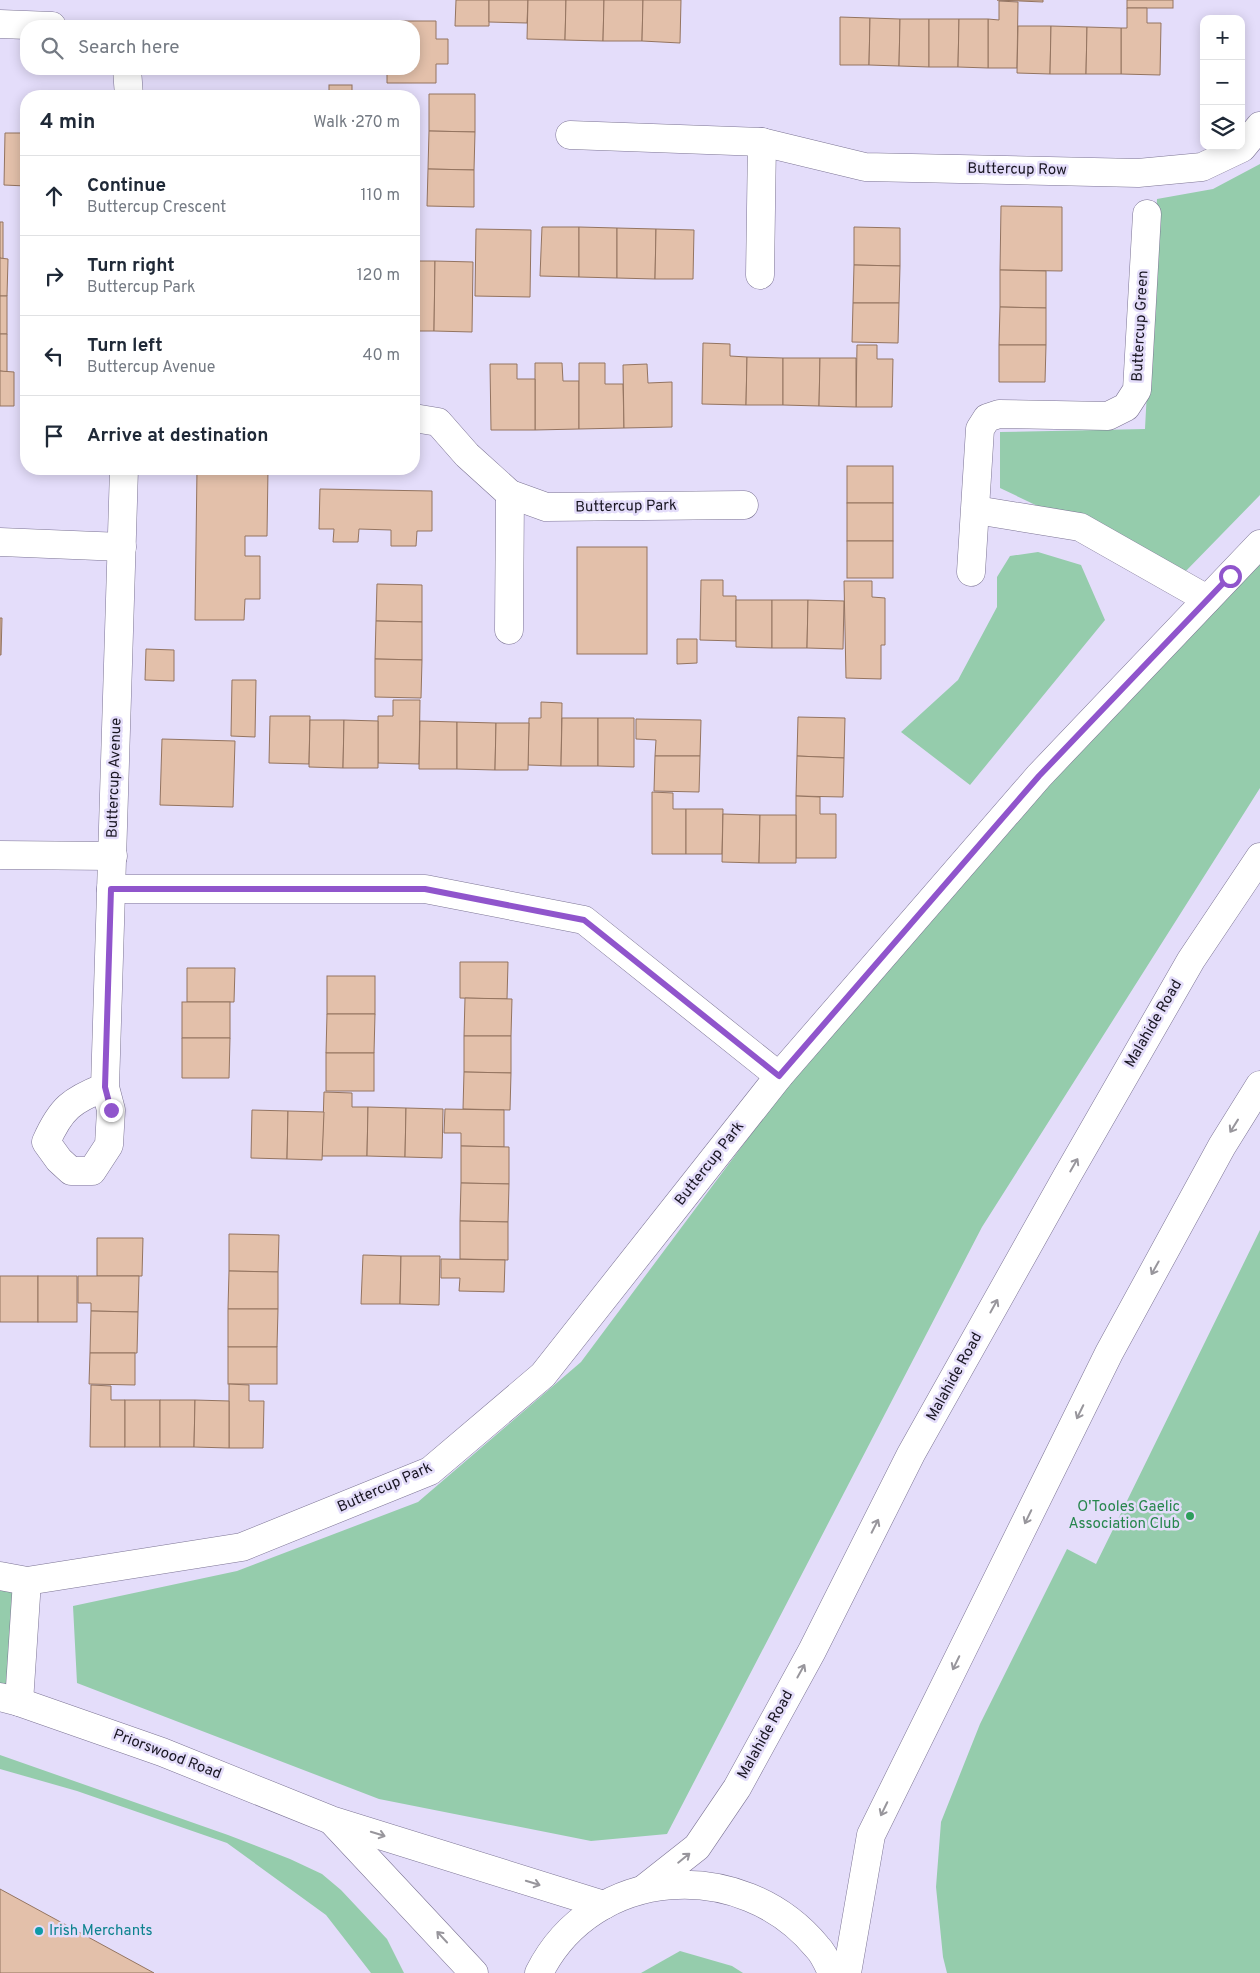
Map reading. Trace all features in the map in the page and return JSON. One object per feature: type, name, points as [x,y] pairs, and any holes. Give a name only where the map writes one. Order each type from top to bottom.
[{"type":"street","points":[[0,24],[20,25]]},
{"type":"street","points":[[127,75],[129,90]]},
{"type":"street","name":"Buttercup Row","points":[[570,135],[762,142],[865,168],[1138,173],[1202,167],[1242,148],[1260,126]]},
{"type":"street","points":[[760,275],[762,142]]},
{"type":"street","name":"Buttercup Green","points":[[971,572],[980,429],[987,418],[999,414],[1108,416],[1126,408],[1137,390],[1147,214]]},
{"type":"street","name":"Buttercup Park","points":[[420,419],[438,422],[466,455],[510,494],[546,507],[744,505]]},
{"type":"street","name":"Buttercup Avenue","points":[[105,1087],[124,475]]},
{"type":"street","points":[[509,630],[510,494]]},
{"type":"street","points":[[976,510],[1080,527],[1208,599]]},
{"type":"street","points":[[0,542],[122,547]]},
{"type":"street","name":"Buttercup Park","points":[[0,1576],[27,1581],[242,1547],[430,1471],[543,1375],[779,1076],[1039,776],[1260,544]]},
{"type":"street","points":[[0,855],[113,856]]},
{"type":"street","name":"Malahide Road","points":[[645,1888],[697,1847],[737,1788],[812,1651],[911,1454],[1062,1185],[1191,960],[1260,858]]},
{"type":"street","points":[[111,889],[425,889],[584,920],[779,1076]]},
{"type":"street","points":[[847,1973],[871,1835],[1109,1353],[1222,1146],[1260,1085]]},
{"type":"street","points":[[9,1700],[27,1581]]},
{"type":"street","name":"Priorswood Road","points":[[9,1700],[162,1752],[331,1820],[604,1905]]},
{"type":"street","name":"Priorswood Road","points":[[331,1820],[474,1973]]},
{"type":"street","points":[[539,1973],[546,1960],[572,1928],[604,1905],[645,1888],[680,1884],[715,1886],[762,1902],[795,1924],[818,1948],[832,1973]]},
{"type":"green space","points":[[1260,164],[1260,495],[1182,575],[1000,488],[1000,432],[1145,429],[1157,199],[1213,189]]},
{"type":"green space","points":[[1038,552],[1081,565],[1105,620],[970,785],[901,732],[958,680],[997,607],[997,577],[1010,556]]},
{"type":"green space","points":[[1260,554],[1260,788],[982,1227],[667,1834],[591,1841],[379,1799],[77,1683],[73,1606],[237,1571],[418,1502],[581,1362],[884,956]]},
{"type":"green space","name":"O'Tooles Gaelic Association Club","points":[[1260,1230],[1260,1973],[947,1973],[943,1957],[936,1887],[941,1822],[980,1724],[1067,1549],[1096,1564]]},
{"type":"green space","points":[[0,1575],[26,1581],[18,1702],[0,1697]]},
{"type":"green space","points":[[0,1755],[228,1835],[290,1859],[322,1874],[341,1890],[387,1939],[404,1973],[371,1973],[326,1915],[227,1843],[77,1791],[0,1769]]},
{"type":"green space","points":[[680,1951],[732,1966],[743,1973],[641,1973]]},
{"type":"building","points":[[456,0],[489,0],[489,26],[455,26]]},
{"type":"building","points":[[489,0],[528,0],[527,23],[489,22]]},
{"type":"building","points":[[528,0],[566,0],[565,40],[527,39]]},
{"type":"building","points":[[566,0],[604,0],[603,41],[565,40]]},
{"type":"building","points":[[604,0],[643,0],[642,41],[603,41]]},
{"type":"building","points":[[643,0],[681,0],[680,43],[642,41]]},
{"type":"building","points":[[997,0],[1043,0],[1043,2]]},
{"type":"building","points":[[1127,0],[1173,0],[1173,8],[1127,8]]},
{"type":"building","points":[[999,1],[1018,2],[1017,68],[988,68],[988,19],[999,20]]},
{"type":"building","points":[[1127,8],[1147,8],[1147,23],[1161,23],[1160,75],[1121,74],[1121,28],[1127,28]]},
{"type":"building","points":[[840,17],[870,18],[869,65],[840,65]]},
{"type":"building","points":[[870,18],[900,19],[899,66],[869,65]]},
{"type":"building","points":[[900,19],[929,19],[929,67],[899,66]]},
{"type":"building","points":[[929,19],[959,19],[958,67],[929,67]]},
{"type":"building","points":[[959,19],[988,19],[988,68],[958,67]]},
{"type":"building","points":[[420,21],[436,21],[436,39],[448,39],[448,64],[436,64],[436,83],[387,83],[387,75],[420,75]]},
{"type":"building","points":[[1018,26],[1051,26],[1050,74],[1017,73]]},
{"type":"building","points":[[1051,26],[1087,27],[1086,74],[1050,74]]},
{"type":"building","points":[[1087,27],[1121,28],[1121,74],[1086,74]]},
{"type":"building","points":[[329,85],[352,85],[352,90],[329,90]]},
{"type":"building","points":[[429,94],[475,94],[475,132],[429,131]]},
{"type":"building","points":[[429,131],[475,132],[474,170],[428,169]]},
{"type":"building","points":[[5,133],[20,133],[20,186],[4,185]]},
{"type":"building","points":[[428,169],[474,170],[474,207],[427,206]]},
{"type":"building","points":[[1001,206],[1062,207],[1062,271],[1000,270]]},
{"type":"building","points":[[0,222],[3,222],[3,259],[0,258]]},
{"type":"building","points":[[542,227],[579,227],[579,277],[540,276]]},
{"type":"building","points":[[579,227],[617,228],[617,278],[579,277]]},
{"type":"building","points":[[854,227],[900,228],[900,266],[854,265]]},
{"type":"building","points":[[617,228],[656,229],[655,279],[617,278]]},
{"type":"building","points":[[476,229],[531,230],[530,297],[475,296]]},
{"type":"building","points":[[656,229],[694,230],[693,279],[655,279]]},
{"type":"building","points":[[0,258],[8,259],[7,296],[0,296]]},
{"type":"building","points":[[420,261],[435,261],[434,331],[420,331]]},
{"type":"building","points":[[435,261],[473,262],[472,332],[434,331]]},
{"type":"building","points":[[854,265],[900,266],[899,303],[853,303]]},
{"type":"building","points":[[1000,270],[1046,271],[1046,308],[1000,307]]},
{"type":"building","points":[[0,296],[7,296],[7,334],[0,334]]},
{"type":"building","points":[[853,303],[899,303],[898,343],[852,342]]},
{"type":"building","points":[[1000,307],[1046,308],[1046,345],[999,345]]},
{"type":"building","points":[[0,334],[7,334],[7,372],[0,371]]},
{"type":"building","points":[[703,343],[730,344],[730,356],[747,357],[746,405],[702,404]]},
{"type":"building","points":[[857,345],[877,345],[877,359],[893,359],[892,407],[856,407]]},
{"type":"building","points":[[999,345],[1046,345],[1045,382],[999,382]]},
{"type":"building","points":[[747,357],[783,358],[783,405],[746,405]]},
{"type":"building","points":[[783,358],[820,358],[819,406],[783,405]]},
{"type":"building","points":[[820,358],[856,358],[856,407],[819,406]]},
{"type":"building","points":[[535,363],[562,363],[563,381],[579,381],[579,429],[535,430]]},
{"type":"building","points":[[579,363],[605,363],[605,384],[623,384],[624,428],[579,429]]},
{"type":"building","points":[[490,364],[517,364],[517,379],[535,379],[535,430],[491,430]]},
{"type":"building","points":[[647,364],[648,383],[672,382],[672,427],[624,428],[623,365]]},
{"type":"building","points":[[0,371],[14,372],[14,406],[0,406]]},
{"type":"building","points":[[847,466],[893,466],[893,503],[847,503]]},
{"type":"building","points":[[197,475],[268,475],[267,536],[245,536],[245,556],[260,556],[260,599],[245,599],[244,620],[195,620]]},
{"type":"building","points":[[320,489],[432,491],[432,531],[417,531],[416,546],[391,546],[391,530],[359,529],[358,542],[333,542],[334,529],[319,529]]},
{"type":"building","points":[[847,503],[893,503],[893,541],[847,541]]},
{"type":"building","points":[[847,541],[893,541],[893,578],[847,578]]},
{"type":"building","points":[[577,547],[647,547],[647,654],[577,654]]},
{"type":"building","points":[[701,580],[723,580],[723,596],[736,596],[736,641],[700,640]]},
{"type":"building","points":[[844,581],[872,581],[872,597],[885,598],[885,645],[881,645],[881,679],[846,678]]},
{"type":"building","points":[[377,584],[422,585],[422,622],[376,621]]},
{"type":"building","points":[[736,600],[772,600],[772,648],[736,647]]},
{"type":"building","points":[[772,600],[808,600],[807,648],[772,648]]},
{"type":"building","points":[[808,600],[844,601],[843,649],[807,648]]},
{"type":"building","points":[[0,618],[2,618],[1,655],[0,655]]},
{"type":"building","points":[[376,621],[422,622],[422,660],[375,659]]},
{"type":"building","points":[[677,639],[697,639],[697,663],[677,664]]},
{"type":"building","points":[[146,649],[174,650],[174,681],[145,680]]},
{"type":"building","points":[[375,659],[422,660],[421,698],[375,697]]},
{"type":"building","points":[[232,680],[256,680],[255,737],[231,736]]},
{"type":"building","points":[[393,700],[420,700],[419,764],[378,763],[378,716],[393,716]]},
{"type":"building","points":[[541,702],[562,703],[561,766],[528,765],[529,718],[541,718]]},
{"type":"building","points":[[270,716],[310,716],[309,764],[269,763]]},
{"type":"building","points":[[798,717],[845,718],[844,758],[797,756]]},
{"type":"building","points":[[562,718],[598,718],[598,766],[561,766]]},
{"type":"building","points":[[598,718],[634,718],[634,767],[598,766]]},
{"type":"building","points":[[636,719],[701,720],[700,756],[655,756],[656,740],[636,739]]},
{"type":"building","points":[[310,720],[344,720],[343,768],[309,767]]},
{"type":"building","points":[[344,720],[378,721],[378,768],[343,768]]},
{"type":"building","points":[[420,721],[457,722],[457,769],[419,769]]},
{"type":"building","points":[[457,722],[496,723],[495,770],[457,769]]},
{"type":"building","points":[[496,723],[529,723],[528,770],[495,770]]},
{"type":"building","points":[[162,739],[235,741],[233,807],[160,805]]},
{"type":"building","points":[[655,756],[700,756],[699,792],[654,791]]},
{"type":"building","points":[[797,756],[844,758],[843,797],[796,796]]},
{"type":"building","points":[[652,792],[673,793],[673,809],[686,809],[686,854],[652,854]]},
{"type":"building","points":[[796,796],[820,797],[820,814],[836,814],[836,858],[796,858]]},
{"type":"building","points":[[686,809],[723,809],[722,854],[686,854]]},
{"type":"building","points":[[723,814],[760,815],[759,863],[722,862]]},
{"type":"building","points":[[760,815],[796,815],[796,863],[759,863]]},
{"type":"building","points":[[460,962],[508,962],[507,999],[460,998]]},
{"type":"building","points":[[187,968],[235,968],[234,1002],[187,1002]]},
{"type":"building","points":[[327,976],[375,976],[375,1014],[327,1014]]},
{"type":"building","points":[[465,998],[512,999],[511,1036],[464,1036]]},
{"type":"building","points":[[182,1002],[230,1002],[230,1038],[182,1038]]},
{"type":"building","points":[[327,1014],[375,1014],[374,1053],[326,1053]]},
{"type":"building","points":[[464,1036],[511,1036],[511,1073],[464,1072]]},
{"type":"building","points":[[182,1038],[230,1038],[229,1078],[182,1078]]},
{"type":"building","points":[[326,1053],[374,1053],[374,1091],[326,1091]]},
{"type":"building","points":[[464,1072],[511,1073],[510,1110],[463,1109]]},
{"type":"building","points":[[324,1092],[352,1093],[352,1107],[368,1107],[367,1156],[322,1156]]},
{"type":"building","points":[[368,1107],[406,1108],[405,1157],[367,1156]]},
{"type":"building","points":[[406,1108],[443,1109],[442,1158],[405,1157]]},
{"type":"building","points":[[445,1109],[504,1110],[504,1147],[461,1146],[461,1133],[444,1133]]},
{"type":"building","points":[[252,1110],[288,1111],[287,1159],[251,1158]]},
{"type":"building","points":[[288,1111],[324,1112],[322,1160],[287,1159]]},
{"type":"building","points":[[461,1146],[509,1147],[509,1184],[461,1183]]},
{"type":"building","points":[[461,1183],[509,1184],[508,1222],[460,1221]]},
{"type":"building","points":[[460,1221],[508,1222],[508,1260],[460,1259]]},
{"type":"building","points":[[229,1234],[279,1235],[278,1272],[229,1271]]},
{"type":"building","points":[[97,1238],[143,1238],[142,1276],[97,1276]]},
{"type":"building","points":[[363,1255],[401,1256],[400,1304],[361,1304]]},
{"type":"building","points":[[401,1256],[440,1256],[439,1305],[400,1304]]},
{"type":"building","points":[[441,1259],[505,1260],[504,1292],[459,1291],[460,1278],[441,1278]]},
{"type":"building","points":[[229,1271],[278,1272],[278,1309],[228,1309]]},
{"type":"building","points":[[0,1276],[38,1276],[38,1322],[0,1322]]},
{"type":"building","points":[[38,1276],[77,1276],[77,1322],[38,1322]]},
{"type":"building","points":[[78,1276],[139,1276],[138,1312],[91,1311],[91,1303],[78,1303]]},
{"type":"building","points":[[228,1309],[278,1309],[277,1347],[228,1347]]},
{"type":"building","points":[[91,1311],[138,1312],[137,1353],[90,1353]]},
{"type":"building","points":[[228,1347],[277,1347],[277,1384],[228,1384]]},
{"type":"building","points":[[90,1353],[135,1353],[135,1385],[89,1384]]},
{"type":"building","points":[[229,1384],[249,1385],[249,1401],[264,1401],[263,1448],[229,1448]]},
{"type":"building","points":[[91,1385],[111,1386],[111,1400],[125,1400],[125,1447],[90,1447]]},
{"type":"building","points":[[125,1400],[160,1400],[160,1447],[125,1447]]},
{"type":"building","points":[[160,1400],[195,1400],[194,1447],[160,1447]]},
{"type":"building","points":[[195,1400],[229,1401],[229,1448],[194,1447]]},
{"type":"building","name":"Irish Merchants","points":[[0,1889],[154,1973],[0,1973]]},
{"type":"place","name":"O'Tooles Gaelic Association Club","points":[[1190,1516]]},
{"type":"place","name":"Irish Merchants","points":[[39,1931]]},
{"type":"route","points":[[111,1110],[105,1087],[111,889],[425,889],[584,920],[734,1042],[779,1076],[1039,776],[1230,576]]}]
